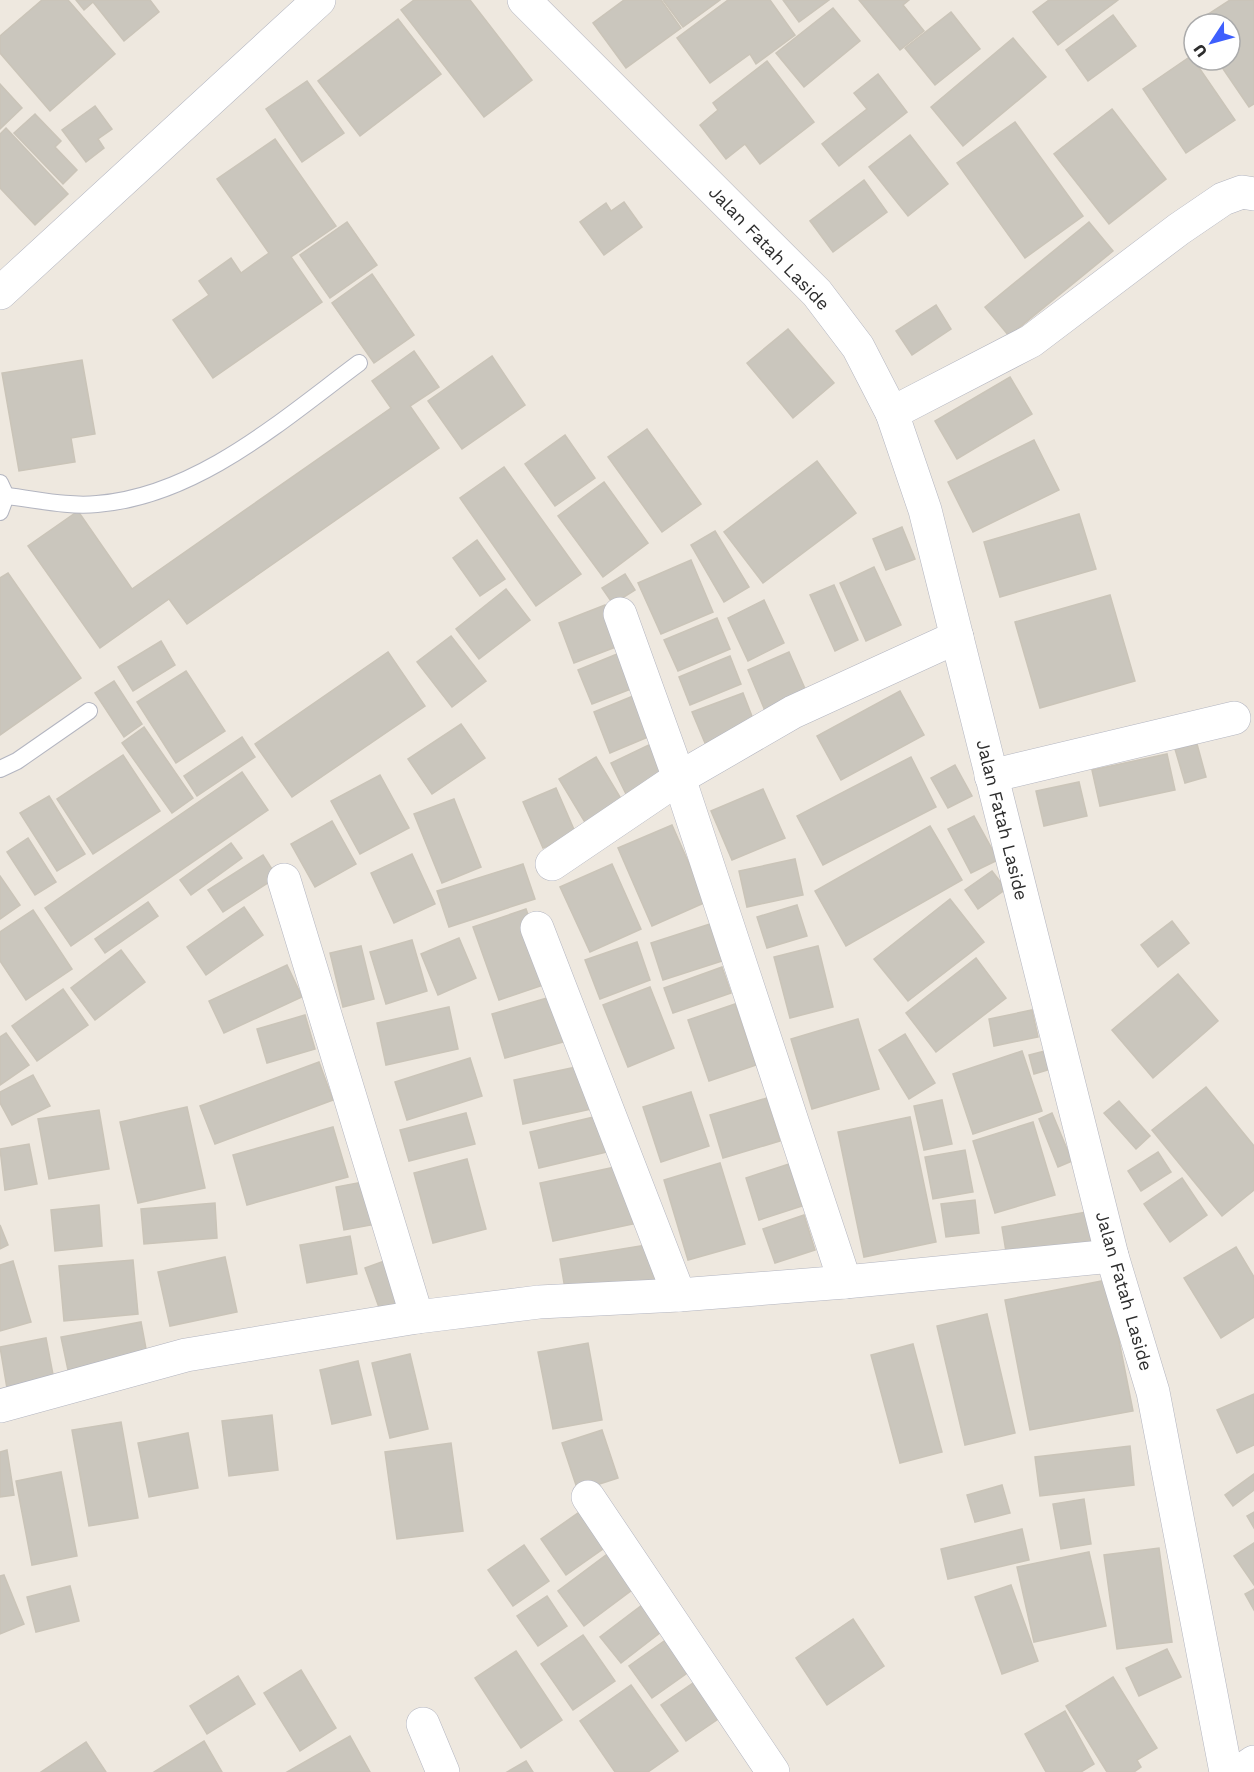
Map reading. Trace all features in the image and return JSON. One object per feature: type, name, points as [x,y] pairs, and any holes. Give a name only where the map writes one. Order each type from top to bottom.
[{"type":"street","points":[[0,293],[319,0]]},
{"type":"street","name":"Jalan Fatah Laside","points":[[524,0],[817,293],[858,347],[892,413],[925,510],[1112,1256],[1154,1392],[1226,1772]]},
{"type":"street","points":[[892,413],[1031,341],[1179,229],[1224,199],[1242,192],[1254,194]]},
{"type":"street","points":[[620,614],[680,778],[846,1282]]},
{"type":"street","points":[[552,864],[680,778],[793,712],[957,637]]},
{"type":"street","points":[[991,776],[1234,718]]},
{"type":"street","points":[[284,880],[417,1317]]},
{"type":"street","points":[[537,928],[679,1295]]},
{"type":"street","points":[[0,1406],[186,1355],[417,1317],[539,1302],[679,1295],[846,1282],[1112,1256]]},
{"type":"street","points":[[588,1497],[773,1772]]},
{"type":"street","points":[[423,1724],[443,1772]]},
{"type":"street","points":[[1239,1772],[1254,1762]]},
{"type":"lane","points":[[0,512],[3,490],[94,504],[140,498],[216,465],[294,412],[359,363]]},
{"type":"lane","points":[[0,769],[17,761],[89,711]]},
{"type":"building","points":[[42,0],[68,0],[115,54],[50,111],[0,53],[0,36]]},
{"type":"building","points":[[76,0],[150,0],[159,12],[124,41],[93,2],[84,10]]},
{"type":"building","points":[[414,0],[470,0],[532,80],[484,117],[401,10]]},
{"type":"building","points":[[624,0],[661,0],[681,28],[626,68],[593,23]]},
{"type":"building","points":[[663,0],[720,0],[683,27]]},
{"type":"building","points":[[728,0],[770,0],[795,35],[756,64],[750,54],[710,83],[677,38]]},
{"type":"building","points":[[783,0],[829,0],[799,22]]},
{"type":"building","points":[[859,0],[909,0],[903,5],[924,31],[900,50]]},
{"type":"building","points":[[1049,0],[1118,0],[1058,45],[1033,12]]},
{"type":"building","points":[[1230,0],[1254,0],[1254,104],[1249,107],[1225,72],[1242,72],[1242,12],[1212,12]]},
{"type":"building","points":[[833,8],[860,41],[804,87],[776,53]]},
{"type":"building","points":[[951,12],[980,49],[935,85],[905,48]]},
{"type":"building","points":[[1113,15],[1136,46],[1088,81],[1066,50]]},
{"type":"building","points":[[398,19],[441,74],[360,136],[318,81]]},
{"type":"building","points":[[1013,38],[1046,77],[963,146],[931,107]]},
{"type":"building","points":[[767,61],[814,122],[760,164],[745,144],[726,159],[700,125],[718,110],[713,103]]},
{"type":"building","points":[[1182,62],[1182,72],[1202,72],[1235,120],[1186,153],[1143,89]]},
{"type":"building","points":[[878,74],[907,112],[839,166],[822,144],[867,109],[854,93]]},
{"type":"building","points":[[307,81],[344,133],[302,162],[266,109]]},
{"type":"building","points":[[0,84],[22,108],[0,129]]},
{"type":"building","points":[[95,106],[112,129],[98,139],[104,148],[86,162],[62,130]]},
{"type":"building","points":[[1112,109],[1166,179],[1109,224],[1054,154]]},
{"type":"building","points":[[35,114],[61,141],[55,147],[77,170],[63,184],[14,133]]},
{"type":"building","points":[[1015,122],[1083,216],[1025,258],[957,163]]},
{"type":"building","points":[[6,128],[68,194],[35,225],[0,188],[0,134]]},
{"type":"building","points":[[910,135],[948,184],[908,216],[869,167]]},
{"type":"building","points":[[275,139],[336,226],[291,257],[322,302],[213,378],[173,320],[209,295],[199,281],[231,258],[241,273],[269,253],[217,179]]},
{"type":"building","points":[[864,180],[887,212],[833,252],[810,221]]},
{"type":"building","points":[[624,202],[642,227],[604,255],[580,222],[606,203],[611,211]]},
{"type":"building","points":[[347,222],[377,265],[330,298],[300,255]]},
{"type":"building","points":[[1089,222],[1113,251],[1009,336],[985,307]]},
{"type":"building","points":[[372,274],[414,335],[374,363],[332,303]]},
{"type":"building","points":[[936,305],[951,329],[912,355],[896,331]]},
{"type":"building","points":[[788,329],[834,383],[793,418],[747,363]]},
{"type":"building","points":[[414,351],[439,387],[410,406],[439,448],[187,624],[169,599],[100,648],[28,546],[78,511],[132,589],[391,408],[372,381]]},
{"type":"building","points":[[492,356],[525,405],[462,449],[428,401]]},
{"type":"building","points":[[82,360],[95,434],[71,438],[75,462],[19,471],[2,373]]},
{"type":"building","points":[[1010,377],[1032,414],[957,459],[935,421]]},
{"type":"building","points":[[647,429],[701,504],[662,532],[608,457]]},
{"type":"building","points":[[565,435],[595,478],[555,506],[525,464]]},
{"type":"building","points":[[1034,440],[1059,490],[973,532],[948,482]]},
{"type":"building","points":[[817,461],[856,513],[763,583],[724,532]]},
{"type":"building","points":[[504,467],[581,574],[536,606],[460,498]]},
{"type":"building","points":[[604,482],[648,543],[603,577],[558,516]]},
{"type":"building","points":[[1079,514],[1096,569],[1000,597],[984,542]]},
{"type":"building","points":[[902,527],[915,559],[886,570],[873,539]]},
{"type":"building","points":[[715,531],[749,587],[724,602],[691,545]]},
{"type":"building","points":[[477,540],[505,579],[480,596],[453,558]]},
{"type":"building","points":[[691,560],[713,612],[661,634],[638,583]]},
{"type":"building","points":[[874,567],[901,625],[866,641],[840,583]]},
{"type":"building","points":[[8,573],[81,678],[0,735],[0,578]]},
{"type":"building","points":[[625,574],[635,590],[613,604],[602,588]]},
{"type":"building","points":[[834,585],[858,640],[835,651],[810,595]]},
{"type":"building","points":[[506,589],[530,620],[479,659],[456,629]]},
{"type":"building","points":[[1110,595],[1135,681],[1040,708],[1015,622]]},
{"type":"building","points":[[764,600],[784,643],[748,661],[728,618]]},
{"type":"building","points":[[605,605],[621,645],[574,663],[559,623]]},
{"type":"building","points":[[717,618],[730,649],[678,671],[664,640]]},
{"type":"building","points":[[451,636],[486,681],[452,707],[417,662]]},
{"type":"building","points":[[161,641],[175,665],[133,691],[118,667]]},
{"type":"building","points":[[388,652],[425,706],[292,797],[255,744]]},
{"type":"building","points":[[622,652],[636,687],[592,704],[578,670]]},
{"type":"building","points":[[789,652],[810,700],[768,718],[748,670]]},
{"type":"building","points":[[730,656],[741,684],[690,705],[679,677]]},
{"type":"building","points":[[186,671],[225,731],[176,763],[137,702]]},
{"type":"building","points":[[114,681],[142,724],[124,737],[95,693]]},
{"type":"building","points":[[900,691],[924,735],[841,780],[817,736]]},
{"type":"building","points":[[743,693],[755,724],[705,743],[692,712]]},
{"type":"building","points":[[638,694],[655,734],[610,753],[594,712]]},
{"type":"building","points":[[461,724],[485,758],[432,794],[408,759]]},
{"type":"building","points":[[144,727],[193,798],[172,813],[122,743]]},
{"type":"building","points":[[242,737],[255,757],[197,796],[184,776]]},
{"type":"building","points":[[653,743],[668,775],[626,794],[611,763]]},
{"type":"building","points":[[1197,744],[1206,777],[1185,783],[1175,749]]},
{"type":"building","points":[[1167,754],[1175,790],[1100,806],[1092,770]]},
{"type":"building","points":[[123,755],[160,811],[93,854],[57,799]]},
{"type":"building","points":[[596,757],[626,807],[589,829],[559,779]]},
{"type":"building","points":[[911,757],[936,807],[823,865],[797,816]]},
{"type":"building","points":[[955,765],[972,796],[948,808],[931,778]]},
{"type":"building","points":[[242,772],[268,810],[71,946],[45,908]]},
{"type":"building","points":[[380,775],[409,828],[360,854],[331,801]]},
{"type":"building","points":[[1079,782],[1087,816],[1044,826],[1036,791]]},
{"type":"building","points":[[556,788],[576,834],[543,848],[523,802]]},
{"type":"building","points":[[763,789],[785,838],[732,860],[711,811]]},
{"type":"building","points":[[49,796],[85,854],[57,871],[20,813]]},
{"type":"building","points":[[454,799],[481,867],[442,883],[414,814]]},
{"type":"building","points":[[974,816],[998,860],[971,873],[948,829]]},
{"type":"building","points":[[332,821],[356,864],[315,887],[291,844]]},
{"type":"building","points":[[672,825],[706,902],[652,926],[618,848]]},
{"type":"building","points":[[930,826],[962,880],[846,946],[815,891]]},
{"type":"building","points":[[28,838],[56,882],[35,895],[7,852]]},
{"type":"building","points":[[231,843],[242,858],[191,895],[180,880]]},
{"type":"building","points":[[412,854],[435,904],[394,923],[371,873]]},
{"type":"building","points":[[263,855],[277,877],[223,912],[208,890]]},
{"type":"building","points":[[795,859],[803,895],[747,907],[739,871]]},
{"type":"building","points":[[523,864],[535,899],[449,927],[437,891]]},
{"type":"building","points":[[612,864],[641,929],[590,952],[560,887]]},
{"type":"building","points":[[992,871],[1006,889],[978,909],[965,890]]},
{"type":"building","points":[[0,876],[20,905],[0,919]]},
{"type":"building","points":[[950,899],[984,942],[908,1001],[874,959]]},
{"type":"building","points":[[148,902],[158,916],[105,953],[95,939]]},
{"type":"building","points":[[797,905],[807,936],[767,948],[757,917]]},
{"type":"building","points":[[244,907],[263,935],[206,975],[187,947]]},
{"type":"building","points":[[526,909],[552,982],[499,1000],[473,927]]},
{"type":"building","points":[[33,910],[72,969],[26,1000],[0,961],[0,932]]},
{"type":"building","points":[[1172,921],[1189,943],[1158,967],[1141,945]]},
{"type":"building","points":[[710,924],[722,961],[663,980],[651,943]]},
{"type":"building","points":[[459,938],[476,978],[438,995],[421,954]]},
{"type":"building","points":[[412,940],[427,991],[386,1004],[370,952]]},
{"type":"building","points":[[637,942],[650,980],[600,999],[585,960]]},
{"type":"building","points":[[361,946],[374,999],[343,1007],[330,953]]},
{"type":"building","points":[[818,946],[833,1007],[790,1018],[774,957]]},
{"type":"building","points":[[121,950],[145,982],[95,1020],[71,988]]},
{"type":"building","points":[[976,958],[1006,998],[936,1052],[906,1013]]},
{"type":"building","points":[[287,965],[302,997],[224,1033],[209,1001]]},
{"type":"building","points":[[722,967],[731,993],[673,1013],[664,988]]},
{"type":"building","points":[[1178,974],[1218,1021],[1153,1078],[1112,1030]]},
{"type":"building","points":[[650,987],[674,1048],[628,1067],[603,1005]]},
{"type":"building","points":[[63,989],[88,1025],[37,1061],[12,1026]]},
{"type":"building","points":[[561,994],[574,1039],[505,1058],[492,1014]]},
{"type":"building","points":[[735,1004],[756,1065],[709,1081],[688,1020]]},
{"type":"building","points":[[449,1007],[458,1049],[386,1065],[377,1023]]},
{"type":"building","points":[[1032,1010],[1038,1037],[994,1046],[989,1019]]},
{"type":"building","points":[[305,1015],[315,1049],[267,1063],[257,1029]]},
{"type":"building","points":[[858,1019],[879,1089],[812,1109],[791,1039]]},
{"type":"building","points":[[6,1033],[29,1065],[0,1085],[0,1037]]},
{"type":"building","points":[[905,1034],[935,1083],[909,1099],[879,1050]]},
{"type":"building","points":[[1022,1051],[1042,1111],[973,1134],[953,1074]]},
{"type":"building","points":[[1045,1051],[1051,1069],[1034,1074],[1029,1055]]},
{"type":"building","points":[[470,1058],[482,1096],[407,1120],[395,1082]]},
{"type":"building","points":[[319,1062],[333,1100],[215,1144],[200,1106]]},
{"type":"building","points":[[586,1065],[596,1108],[523,1124],[514,1080]]},
{"type":"building","points":[[33,1075],[50,1106],[12,1125],[0,1103],[0,1092]]},
{"type":"building","points":[[1206,1087],[1254,1146],[1254,1190],[1222,1216],[1152,1130]]},
{"type":"building","points":[[691,1092],[709,1146],[661,1162],[643,1107]]},
{"type":"building","points":[[767,1098],[780,1141],[723,1158],[710,1115]]},
{"type":"building","points":[[942,1100],[952,1144],[924,1150],[914,1106]]},
{"type":"building","points":[[1119,1101],[1150,1136],[1136,1149],[1104,1113]]},
{"type":"building","points":[[187,1107],[205,1188],[138,1203],[120,1122]]},
{"type":"building","points":[[99,1110],[109,1169],[49,1179],[38,1119]]},
{"type":"building","points":[[466,1113],[475,1144],[409,1161],[400,1130]]},
{"type":"building","points":[[1052,1113],[1072,1161],[1058,1167],[1039,1119]]},
{"type":"building","points":[[598,1116],[607,1152],[539,1168],[530,1132]]},
{"type":"building","points":[[910,1117],[936,1242],[864,1257],[838,1132]]},
{"type":"building","points":[[1033,1122],[1055,1195],[995,1213],[973,1141]]},
{"type":"building","points":[[333,1127],[348,1177],[247,1205],[233,1155]]},
{"type":"building","points":[[29,1144],[37,1184],[5,1190],[0,1149]]},
{"type":"building","points":[[965,1150],[973,1192],[933,1199],[925,1157]]},
{"type":"building","points":[[1158,1152],[1171,1172],[1141,1191],[1128,1171]]},
{"type":"building","points":[[467,1159],[486,1229],[433,1243],[414,1173]]},
{"type":"building","points":[[720,1163],[745,1244],[688,1260],[664,1180]]},
{"type":"building","points":[[789,1164],[802,1206],[759,1220],[746,1178]]},
{"type":"building","points":[[620,1166],[633,1224],[553,1241],[540,1183]]},
{"type":"building","points":[[1182,1178],[1207,1215],[1170,1242],[1144,1204]]},
{"type":"building","points":[[373,1180],[382,1223],[344,1230],[336,1187]]},
{"type":"building","points":[[975,1200],[979,1233],[946,1237],[941,1204]]},
{"type":"building","points":[[215,1203],[217,1238],[144,1244],[141,1209]]},
{"type":"building","points":[[99,1205],[102,1246],[55,1251],[51,1210]]},
{"type":"building","points":[[1086,1212],[1091,1243],[1007,1258],[1002,1227]]},
{"type":"building","points":[[804,1215],[815,1250],[775,1263],[763,1229]]},
{"type":"building","points":[[0,1225],[8,1245],[0,1249]]},
{"type":"building","points":[[350,1236],[357,1274],[307,1283],[300,1245]]},
{"type":"building","points":[[652,1244],[659,1280],[566,1295],[560,1259]]},
{"type":"building","points":[[1236,1247],[1254,1277],[1254,1317],[1221,1338],[1184,1278]]},
{"type":"building","points":[[225,1257],[237,1312],[170,1326],[158,1272]]},
{"type":"building","points":[[390,1259],[407,1304],[381,1313],[365,1268]]},
{"type":"building","points":[[133,1260],[138,1314],[64,1321],[59,1266]]},
{"type":"building","points":[[13,1261],[31,1322],[0,1331],[0,1265]]},
{"type":"building","points":[[1107,1280],[1133,1411],[1030,1430],[1005,1300]]},
{"type":"building","points":[[987,1314],[1015,1433],[965,1445],[937,1326]]},
{"type":"building","points":[[141,1322],[147,1354],[68,1370],[61,1337]]},
{"type":"building","points":[[46,1338],[55,1385],[8,1394],[0,1347]]},
{"type":"building","points":[[588,1343],[602,1420],[553,1429],[538,1352]]},
{"type":"building","points":[[913,1344],[942,1452],[900,1463],[871,1355]]},
{"type":"building","points":[[410,1354],[428,1429],[390,1438],[372,1363]]},
{"type":"building","points":[[358,1361],[371,1415],[332,1424],[320,1370]]},
{"type":"building","points":[[1254,1394],[1254,1445],[1237,1453],[1217,1410]]},
{"type":"building","points":[[272,1415],[278,1470],[229,1476],[222,1421]]},
{"type":"building","points":[[121,1422],[138,1518],[89,1526],[72,1430]]},
{"type":"building","points":[[602,1430],[618,1478],[578,1491],[562,1443]]},
{"type":"building","points":[[188,1433],[198,1488],[149,1497],[138,1443]]},
{"type":"building","points":[[451,1443],[463,1531],[397,1539],[385,1452]]},
{"type":"building","points":[[1130,1446],[1134,1485],[1040,1496],[1035,1457]]},
{"type":"building","points":[[7,1450],[14,1495],[0,1497],[0,1452]]},
{"type":"building","points":[[61,1472],[77,1556],[32,1565],[16,1481]]},
{"type":"building","points":[[1254,1474],[1254,1490],[1233,1506],[1225,1495]]},
{"type":"building","points":[[1002,1485],[1010,1513],[975,1522],[967,1495]]},
{"type":"building","points":[[1084,1499],[1091,1544],[1061,1549],[1053,1504]]},
{"type":"building","points":[[585,1508],[610,1544],[566,1575],[541,1539]]},
{"type":"building","points":[[1254,1512],[1254,1528],[1247,1516]]},
{"type":"building","points":[[1022,1529],[1029,1560],[948,1579],[941,1549]]},
{"type":"building","points":[[1254,1543],[1254,1585],[1234,1556]]},
{"type":"building","points":[[524,1545],[549,1581],[513,1606],[488,1570]]},
{"type":"building","points":[[1159,1548],[1172,1642],[1117,1649],[1104,1555]]},
{"type":"building","points":[[610,1552],[636,1587],[584,1626],[558,1591]]},
{"type":"building","points":[[1089,1552],[1106,1626],[1034,1642],[1017,1567]]},
{"type":"building","points":[[4,1575],[24,1624],[0,1634],[0,1576]]},
{"type":"building","points":[[1011,1585],[1038,1661],[1002,1674],[975,1597]]},
{"type":"building","points":[[70,1586],[79,1621],[36,1632],[27,1597]]},
{"type":"building","points":[[1254,1589],[1254,1610],[1245,1594]]},
{"type":"building","points":[[547,1596],[567,1626],[538,1646],[517,1616]]},
{"type":"building","points":[[646,1602],[666,1628],[621,1663],[600,1637]]},
{"type":"building","points":[[853,1619],[884,1666],[827,1705],[796,1658]]},
{"type":"building","points":[[583,1635],[615,1681],[573,1710],[541,1664]]},
{"type":"building","points":[[667,1639],[690,1671],[652,1698],[629,1666]]},
{"type":"building","points":[[1167,1649],[1181,1677],[1139,1696],[1126,1668]]},
{"type":"building","points":[[516,1651],[562,1720],[521,1748],[475,1678]]},
{"type":"building","points":[[301,1670],[336,1728],[300,1751],[264,1693]]},
{"type":"building","points":[[238,1676],[255,1704],[207,1734],[190,1706]]},
{"type":"building","points":[[1113,1677],[1157,1748],[1137,1760],[1141,1767],[1134,1772],[1107,1772],[1066,1706]]},
{"type":"building","points":[[696,1681],[721,1717],[686,1741],[661,1705]]},
{"type":"building","points":[[631,1685],[678,1751],[648,1772],[615,1772],[580,1721]]},
{"type":"building","points":[[1065,1711],[1094,1764],[1081,1772],[1046,1772],[1025,1734]]},
{"type":"building","points":[[350,1736],[370,1772],[287,1772]]},
{"type":"building","points":[[204,1741],[222,1772],[154,1772]]},
{"type":"building","points":[[86,1742],[106,1772],[41,1772]]},
{"type":"building","points":[[526,1761],[533,1772],[507,1772]]}]
